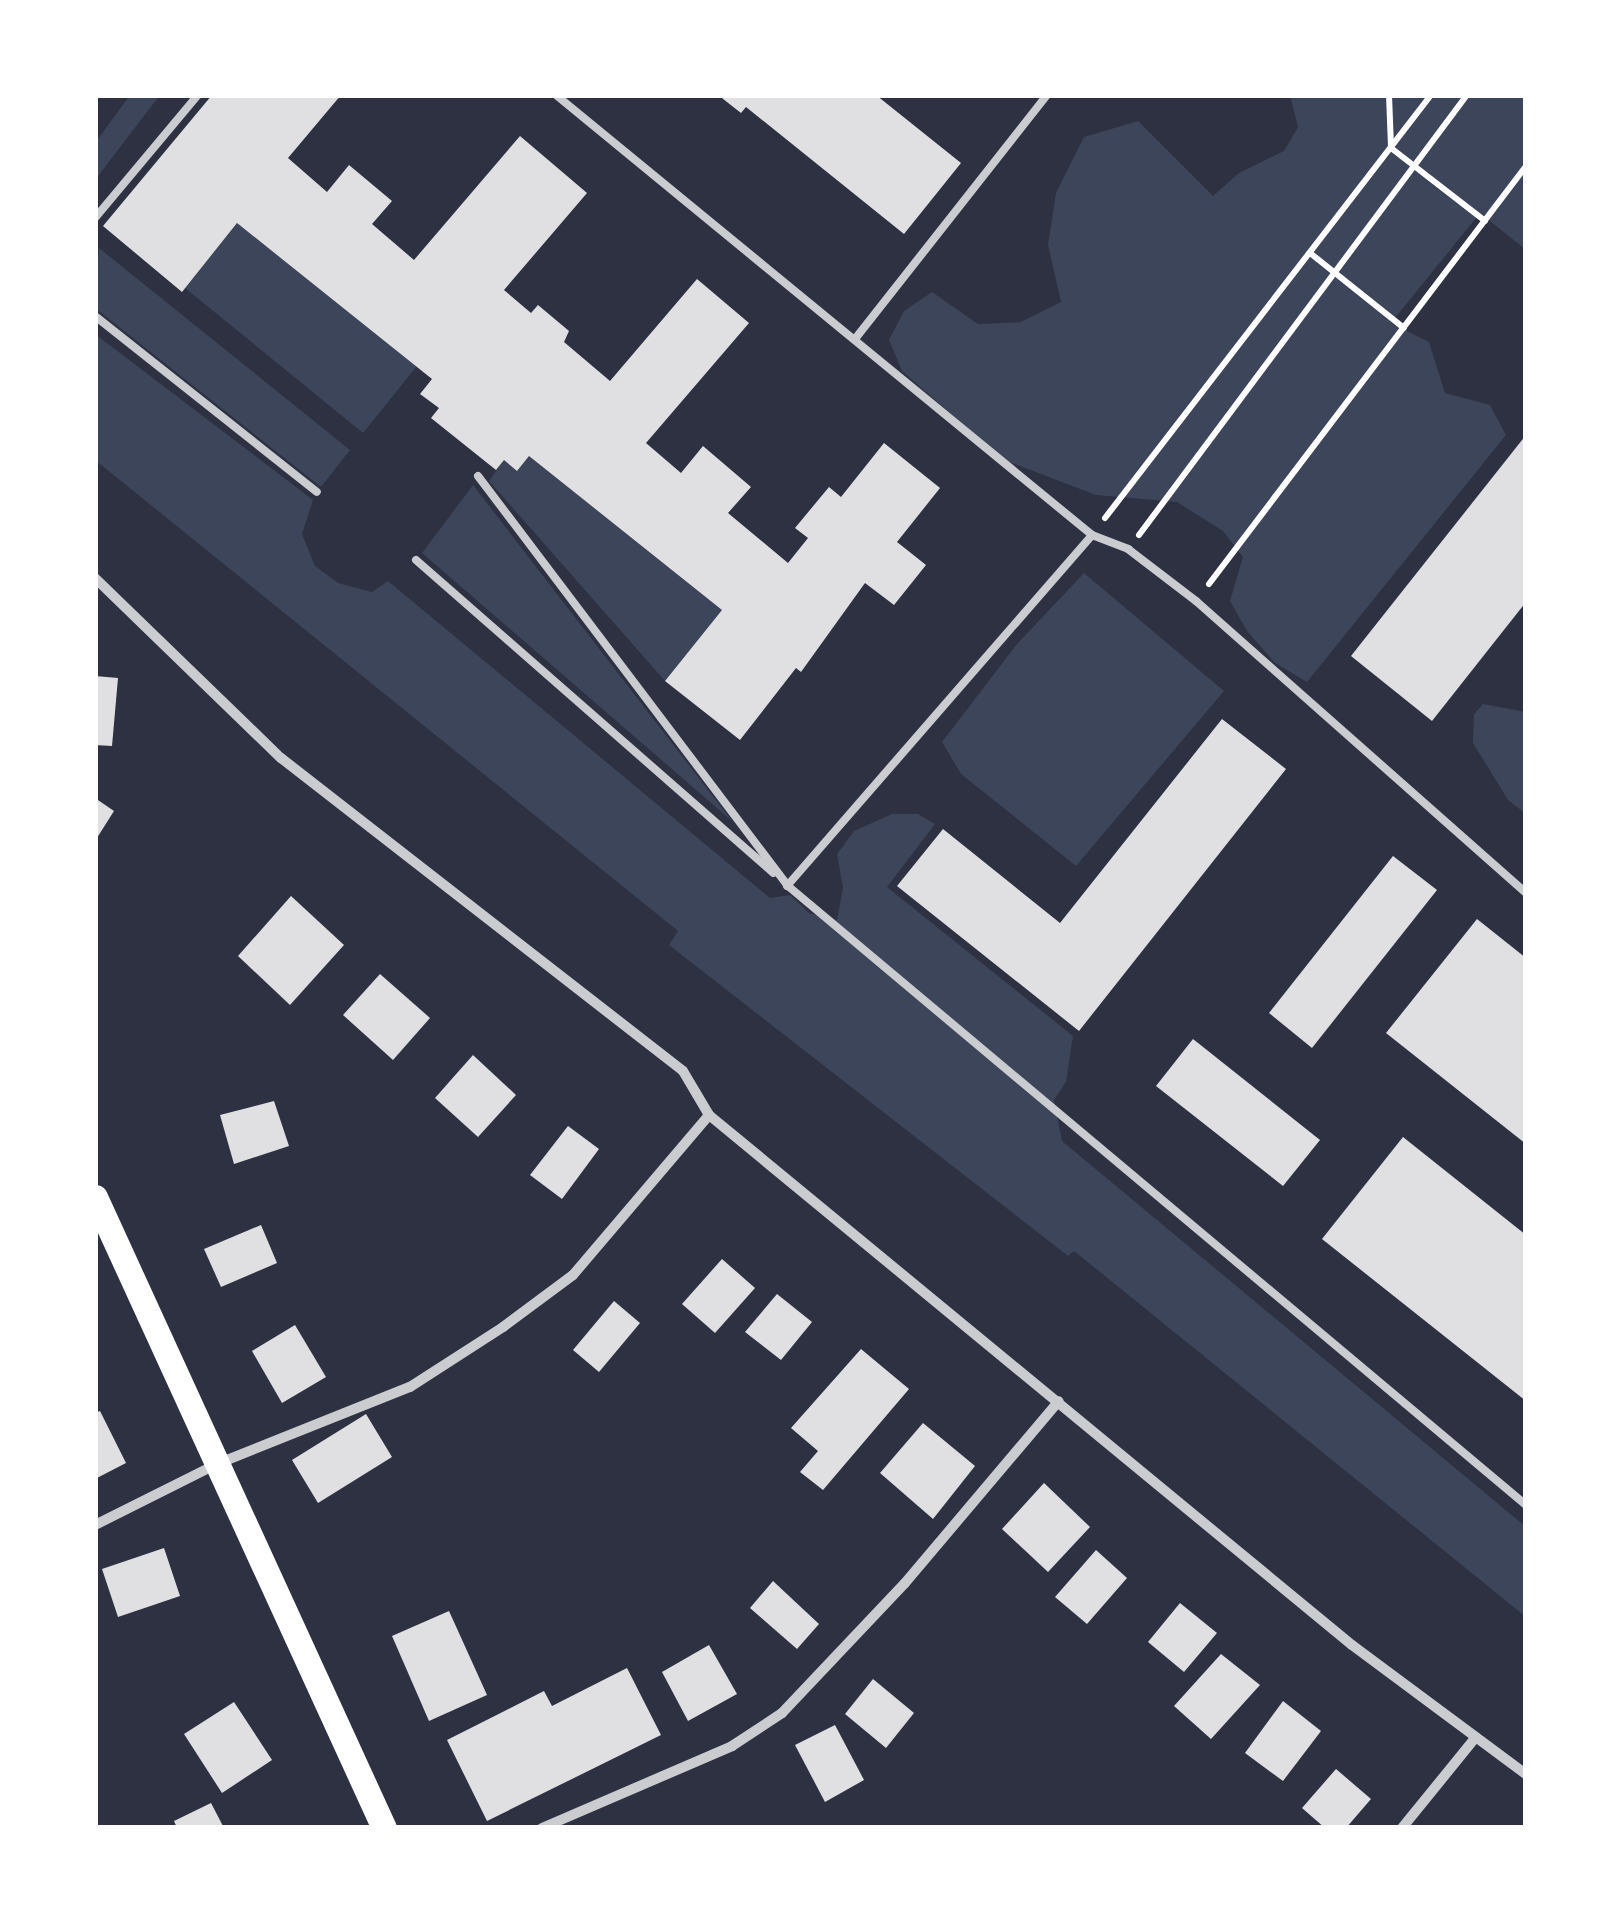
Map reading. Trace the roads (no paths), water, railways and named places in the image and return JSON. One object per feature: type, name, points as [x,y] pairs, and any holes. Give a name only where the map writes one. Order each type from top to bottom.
[{"type":"main road","points":[[95,1197],[384,1828]]},
{"type":"street","points":[[95,578],[281,758],[683,1071],[708,1115],[1352,1644],[1526,1774]]},
{"type":"street","points":[[95,1524],[217,1464],[410,1388],[503,1327],[573,1275],[708,1115]]},
{"type":"street","points":[[542,1828],[732,1746],[782,1713],[905,1583],[1059,1401]]},
{"type":"street","points":[[1402,1828],[1476,1736]]},
{"type":"lane","points":[[95,218],[198,95]]},
{"type":"lane","points":[[556,95],[1092,535],[1128,549],[1196,601],[1526,893]]},
{"type":"lane","points":[[855,339],[1047,95]]},
{"type":"lane","points":[[95,316],[317,492]]},
{"type":"lane","points":[[478,476],[788,886]]},
{"type":"lane","points":[[788,886],[1092,535]]},
{"type":"lane","points":[[416,560],[788,886],[1526,1505]]}]
